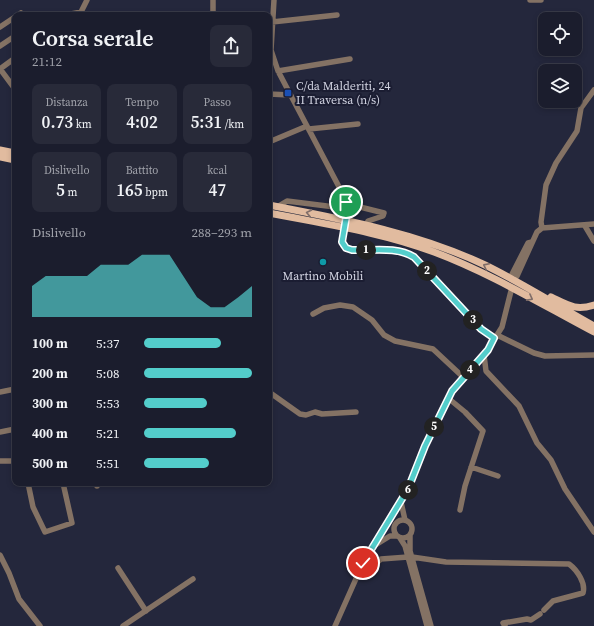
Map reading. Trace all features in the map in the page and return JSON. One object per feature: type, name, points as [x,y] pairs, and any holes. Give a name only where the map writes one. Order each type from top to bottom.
[{"type":"main road","points":[[0,150],[12,152]]},
{"type":"main road","points":[[0,157],[12,159]]},
{"type":"main road","points":[[272,205],[367,225],[435,246],[484,265],[510,278],[528,290],[594,326]]},
{"type":"main road","points":[[272,214],[363,230],[433,252],[481,272],[594,332]]},
{"type":"main road","points":[[528,290],[534,288],[576,308],[594,305]]},
{"type":"street","points":[[81,12],[87,0]]},
{"type":"street","points":[[212,12],[213,0]]},
{"type":"street","points":[[274,0],[272,22],[338,15]]},
{"type":"street","points":[[530,0],[541,0]]},
{"type":"street","points":[[0,27],[12,19]]},
{"type":"street","points":[[0,46],[12,38]]},
{"type":"street","points":[[272,55],[278,71],[348,209],[342,242],[348,249],[397,251],[414,257],[481,329],[496,337],[545,356],[594,356]]},
{"type":"street","points":[[278,71],[350,59]]},
{"type":"street","points":[[12,60],[0,69],[12,85]]},
{"type":"street","points":[[542,228],[541,222],[546,185],[556,163],[577,132],[581,108],[594,90]]},
{"type":"street","points":[[272,94],[290,95]]},
{"type":"street","points":[[272,141],[308,128],[358,124]]},
{"type":"street","points":[[277,206],[287,201],[348,209],[356,206],[384,213],[383,216],[368,221],[367,225]]},
{"type":"street","points":[[518,276],[531,249],[532,242],[537,232],[542,228],[585,226],[594,224]]},
{"type":"street","points":[[585,226],[594,241]]},
{"type":"street","points":[[510,278],[528,243],[532,242]]},
{"type":"street","points":[[335,626],[363,563],[408,489],[425,446],[448,398],[463,377],[484,355],[502,327],[511,291]]},
{"type":"street","points":[[313,314],[324,308],[340,305],[353,308],[372,320],[384,335],[395,341],[433,349],[463,377]]},
{"type":"street","points":[[484,355],[486,371],[519,406],[537,443],[551,460],[565,489],[594,532]]},
{"type":"street","points":[[0,392],[12,390]]},
{"type":"street","points":[[272,394],[300,414],[306,415],[316,412],[322,414],[356,412]]},
{"type":"street","points":[[448,398],[466,412],[482,429],[483,436],[471,467],[460,510]]},
{"type":"street","points":[[0,432],[12,430]]},
{"type":"street","points":[[0,461],[12,461]]},
{"type":"street","points":[[471,467],[498,476]]},
{"type":"street","points":[[28,486],[32,507],[45,532],[72,523],[64,486]]},
{"type":"street","points":[[401,502],[402,520]]},
{"type":"street","points":[[402,520],[411,524],[412,532],[410,535],[410,557],[427,626]]},
{"type":"street","points":[[402,520],[394,524],[395,535],[403,542],[410,557],[431,626]]},
{"type":"street","points":[[374,545],[395,535],[404,538],[410,535]]},
{"type":"street","points":[[0,555],[10,573],[19,599],[40,626]]},
{"type":"street","points":[[363,563],[370,568],[381,559],[410,557],[446,562],[569,564],[578,574],[584,593],[553,601],[531,620],[527,619],[504,625]]},
{"type":"street","points":[[118,568],[146,611]]},
{"type":"street","points":[[123,626],[193,579]]},
{"type":"street","points":[[531,620],[536,626]]},
{"type":"place","name":"C/da Malderiti, 24 II Traversa (n/s)","points":[[288,93]]},
{"type":"place","name":"Martino Mobili","points":[[323,262]]},
{"type":"route","points":[[346,202],[348,207],[342,242],[343,246],[352,250],[397,251],[414,257],[481,329],[494,338],[488,350],[458,382],[452,391],[425,446],[408,489],[363,563]]}]
